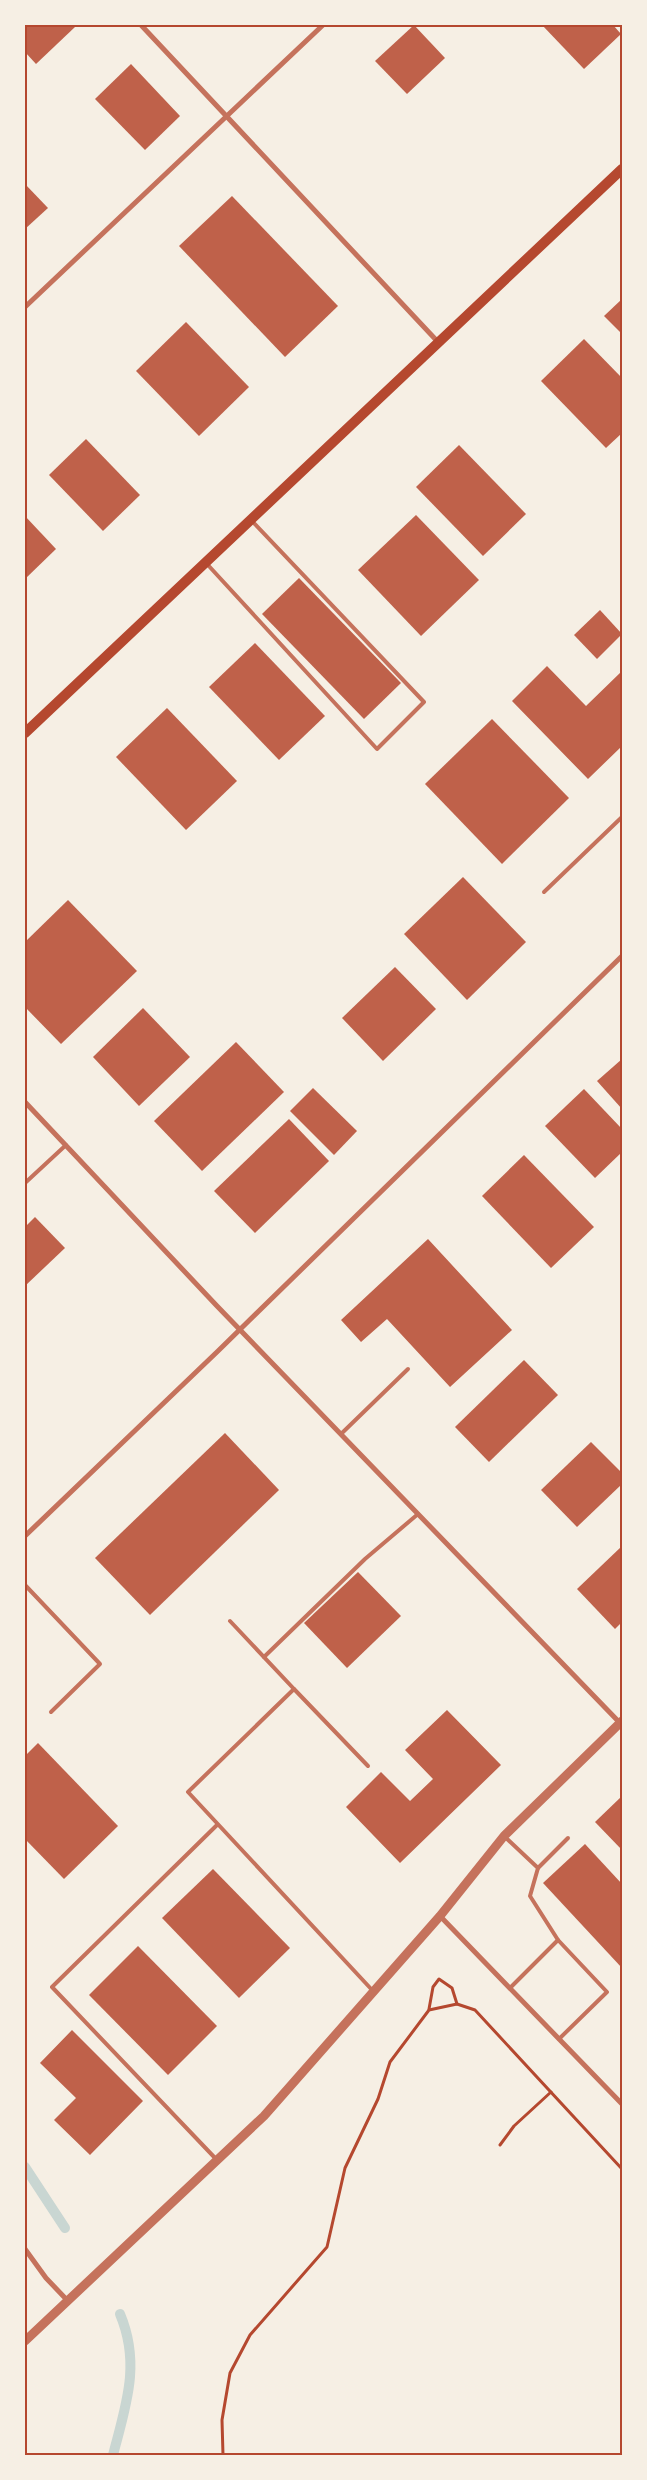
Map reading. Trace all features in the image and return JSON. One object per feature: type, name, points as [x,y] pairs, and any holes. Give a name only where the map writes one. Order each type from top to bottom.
[{"type":"main road","points":[[25,732],[622,169]]},
{"type":"street","points":[[141,25],[438,342]]},
{"type":"street","points":[[25,307],[323,25]]},
{"type":"street","points":[[25,1536],[622,956]]},
{"type":"street","points":[[25,1102],[240,1329],[621,1722],[504,1836],[440,1916],[264,2116],[216,2159],[25,2341]]},
{"type":"street","points":[[440,1916],[622,2104]]},
{"type":"street","points":[[25,2249],[46,2278],[67,2300]]},
{"type":"lane","points":[[205,562],[377,750],[424,702],[250,519]]},
{"type":"lane","points":[[544,892],[622,817]]},
{"type":"lane","points":[[25,1183],[66,1145]]},
{"type":"lane","points":[[341,1434],[408,1369]]},
{"type":"lane","points":[[264,1658],[365,1559],[418,1514]]},
{"type":"lane","points":[[25,1585],[100,1664],[51,1712]]},
{"type":"lane","points":[[230,1621],[368,1766]]},
{"type":"lane","points":[[294,1689],[188,1792],[374,1991]]},
{"type":"lane","points":[[216,2159],[52,1987],[217,1824]]},
{"type":"lane","points":[[504,1836],[538,1868]]},
{"type":"lane","points":[[559,2039],[607,1992],[558,1940],[530,1896],[538,1868],[568,1838]]},
{"type":"lane","points":[[510,1988],[558,1940]]},
{"type":"path","points":[[223,2455],[222,2420],[230,2373],[250,2335],[327,2247],[345,2168],[378,2099],[390,2062],[429,2010],[433,1987],[439,1979],[452,1988],[457,2004]]},
{"type":"path","points":[[429,2010],[457,2004],[475,2010],[622,2169]]},
{"type":"path","points":[[500,2145],[514,2126],[551,2092]]},
{"type":"building","points":[[25,25],[73,25],[75,27],[36,64],[25,52]]},
{"type":"building","points":[[414,25],[445,58],[407,94],[375,61]]},
{"type":"building","points":[[542,25],[613,25],[621,34],[584,69]]},
{"type":"building","points":[[131,64],[180,116],[145,150],[95,99]]},
{"type":"building","points":[[25,184],[48,208],[25,229]]},
{"type":"building","points":[[232,196],[338,306],[285,357],[179,246]]},
{"type":"building","points":[[622,299],[622,334],[604,316]]},
{"type":"building","points":[[186,322],[249,387],[199,436],[136,371]]},
{"type":"building","points":[[584,339],[622,378],[622,433],[606,448],[541,381]]},
{"type":"building","points":[[86,439],[140,495],[103,531],[49,475]]},
{"type":"building","points":[[459,445],[526,514],[483,556],[416,487]]},
{"type":"building","points":[[416,515],[479,580],[421,636],[358,570]]},
{"type":"building","points":[[25,516],[56,549],[25,579]]},
{"type":"building","points":[[299,578],[401,683],[364,719],[262,614]]},
{"type":"building","points":[[600,610],[622,634],[597,659],[574,635]]},
{"type":"building","points":[[255,643],[325,716],[279,760],[209,687]]},
{"type":"building","points":[[547,666],[586,706],[622,671],[622,746],[588,779],[512,701]]},
{"type":"building","points":[[167,708],[237,781],[186,830],[116,757]]},
{"type":"building","points":[[492,719],[569,798],[502,864],[425,784]]},
{"type":"building","points":[[463,877],[526,942],[467,1000],[404,934]]},
{"type":"building","points":[[68,900],[137,971],[61,1044],[25,1007],[25,942]]},
{"type":"building","points":[[395,967],[436,1009],[383,1061],[342,1018]]},
{"type":"building","points":[[143,1008],[190,1057],[139,1106],[93,1057]]},
{"type":"building","points":[[236,1042],[284,1092],[202,1171],[154,1121]]},
{"type":"building","points":[[622,1059],[622,1109],[597,1081]]},
{"type":"building","points":[[313,1088],[357,1131],[334,1155],[290,1111]]},
{"type":"building","points":[[584,1089],[622,1129],[622,1152],[595,1178],[545,1126]]},
{"type":"building","points":[[289,1119],[329,1161],[255,1233],[214,1191]]},
{"type":"building","points":[[524,1155],[594,1227],[551,1268],[482,1196]]},
{"type":"building","points":[[35,1217],[65,1248],[25,1286],[25,1227]]},
{"type":"building","points":[[428,1239],[512,1330],[450,1387],[387,1319],[361,1342],[341,1320]]},
{"type":"building","points":[[524,1360],[558,1395],[489,1462],[455,1427]]},
{"type":"building","points":[[225,1433],[279,1490],[150,1615],[95,1558]]},
{"type":"building","points":[[591,1442],[622,1473],[622,1484],[577,1527],[541,1490]]},
{"type":"building","points":[[622,1546],[622,1622],[615,1629],[577,1589]]},
{"type":"building","points":[[358,1572],[401,1616],[347,1668],[304,1623]]},
{"type":"building","points":[[447,1710],[501,1765],[400,1863],[346,1807],[381,1772],[410,1801],[433,1779],[405,1750]]},
{"type":"building","points":[[38,1743],[118,1826],[64,1879],[25,1839],[25,1756]]},
{"type":"building","points":[[622,1796],[622,1850],[595,1822]]},
{"type":"building","points":[[585,1844],[622,1884],[622,1968],[543,1883]]},
{"type":"building","points":[[213,1869],[290,1948],[239,1998],[162,1918]]},
{"type":"building","points":[[138,1946],[217,2026],[168,2075],[89,1995]]},
{"type":"building","points":[[72,2030],[143,2101],[90,2155],[54,2120],[76,2098],[40,2063]]},
{"type":"waterway","points":[[25,2167],[65,2228]]},
{"type":"waterway","points":[[113,2455],[123,2419],[130,2367],[130,2350],[120,2314]]}]
